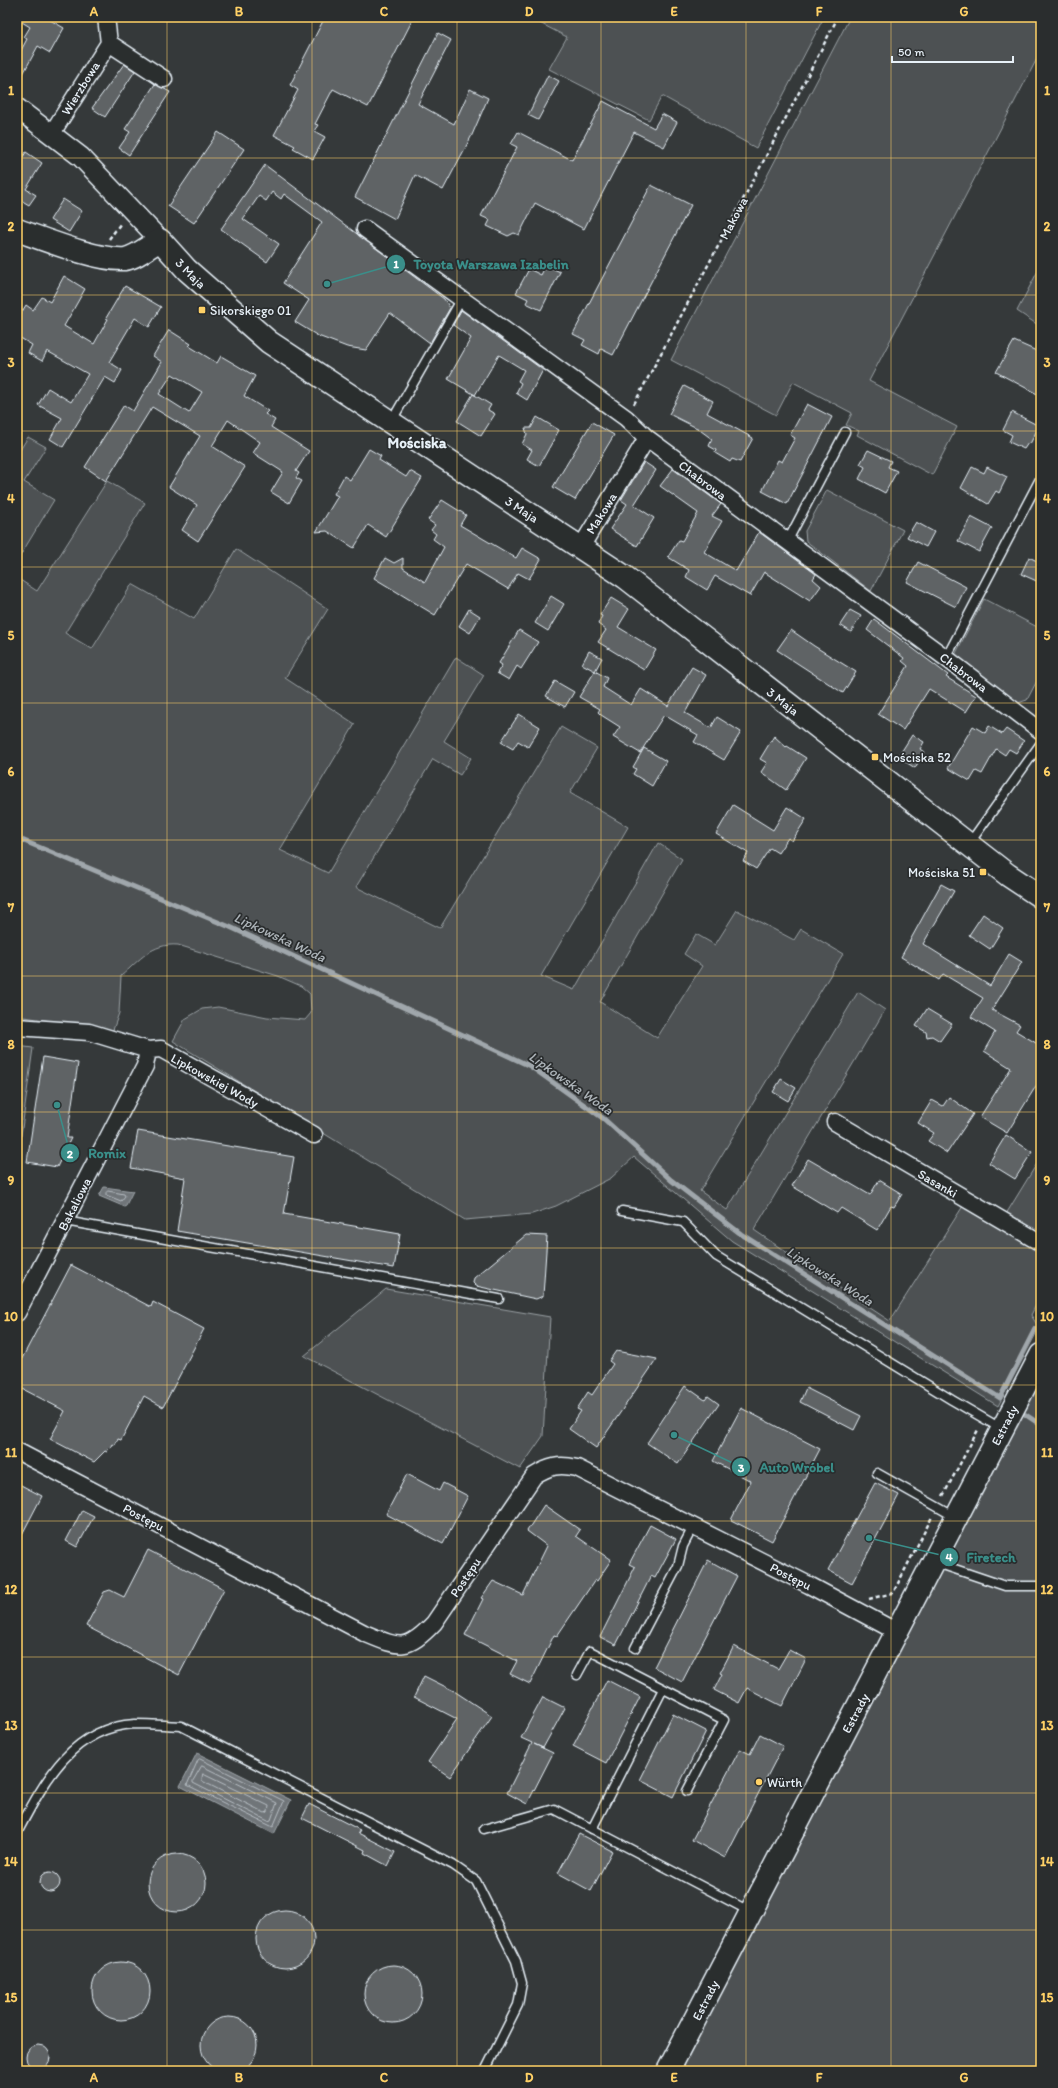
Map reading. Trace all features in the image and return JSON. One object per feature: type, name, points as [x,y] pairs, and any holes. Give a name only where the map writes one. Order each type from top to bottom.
[{"type":"main road","points":[[17,230],[56,244],[109,258],[131,257],[160,240]]},
{"type":"main road","name":"3 Maja","points":[[160,240],[193,276],[269,342],[625,577],[1008,875],[1041,897]]},
{"type":"main road","name":"Estrady","points":[[668,2071],[957,1518],[993,1429],[1041,1355]]},
{"type":"street","points":[[106,17],[109,43],[164,79]]},
{"type":"street","name":"Wierzbowa","points":[[52,133],[109,43]]},
{"type":"street","name":"3 Maja","points":[[17,108],[52,133],[81,157],[160,240]]},
{"type":"street","name":"Chabrowa","points":[[365,229],[461,300],[626,418],[647,438],[786,542],[946,658],[1041,731]]},
{"type":"street","name":"Makowa","points":[[580,547],[647,438]]},
{"type":"street","name":"Lipkowskiej Wody","points":[[17,1027],[89,1032],[148,1050],[161,1049],[314,1135]]},
{"type":"street","name":"Bakaliowa","points":[[17,1313],[145,1066],[148,1050]]},
{"type":"street","name":"Sasanki","points":[[834,1122],[1041,1244]]},
{"type":"street","name":"Postępu","points":[[17,1451],[364,1633],[386,1642],[402,1645],[418,1640],[434,1622],[534,1476],[544,1469],[562,1465],[576,1468],[897,1632]]},
{"type":"lane","points":[[391,422],[461,300]]},
{"type":"lane","points":[[786,542],[845,432]]},
{"type":"lane","points":[[946,658],[1041,477]]},
{"type":"lane","points":[[968,844],[1041,743]]},
{"type":"lane","points":[[622,1211],[683,1222],[716,1256],[952,1400],[993,1429]]},
{"type":"lane","points":[[65,1221],[499,1299]]},
{"type":"lane","points":[[877,1473],[957,1518]]},
{"type":"lane","points":[[635,1648],[678,1566],[683,1546],[693,1527]]},
{"type":"lane","points":[[934,1562],[1005,1586],[1041,1586]]},
{"type":"lane","points":[[577,1675],[590,1651],[724,1720],[687,1791]]},
{"type":"lane","points":[[592,1829],[664,1689]]},
{"type":"lane","points":[[17,1833],[50,1775],[74,1747],[93,1735],[133,1724],[181,1726],[188,1729],[453,1865],[476,1881],[516,1960],[522,1983],[518,2005],[485,2071]]},
{"type":"lane","points":[[484,1829],[554,1809],[751,1912]]},
{"type":"path","name":"Makowa","points":[[626,418],[763,162],[838,17]]},
{"type":"path","points":[[108,244],[109,239],[124,219]]},
{"type":"path","points":[[866,1600],[893,1593],[978,1428],[993,1429]]},
{"type":"shaded area","points":[[528,17],[824,17],[756,148],[662,96],[649,120],[549,69],[567,37]]},
{"type":"shaded area","points":[[850,17],[1041,17],[1041,51],[869,381],[957,427],[932,475],[857,435],[859,431],[846,425],[852,413],[793,382],[776,415],[671,360]]},
{"type":"shaded area","points":[[1041,265],[1041,327],[1017,311]]},
{"type":"shaded area","points":[[28,437],[46,447],[24,482],[54,500],[17,561],[17,455]]},
{"type":"shaded area","points":[[107,481],[145,503],[65,633],[92,649],[132,584],[194,619],[236,549],[328,609],[285,678],[355,724],[280,850],[328,873],[456,657],[484,675],[444,741],[471,758],[460,775],[433,759],[356,887],[440,928],[561,727],[597,748],[570,793],[628,827],[541,976],[574,990],[658,843],[682,859],[600,1002],[657,1038],[702,966],[684,954],[696,934],[715,945],[737,910],[794,940],[801,929],[843,954],[700,1191],[727,1210],[858,992],[885,1010],[754,1230],[890,1321],[963,1206],[1041,1251],[1041,1301],[1038,1301],[1031,1315],[1039,1328],[998,1406],[732,1241],[634,1157],[611,1178],[556,1206],[532,1214],[465,1220],[173,1041],[185,1019],[202,1009],[218,1007],[267,1017],[305,1020],[311,1013],[310,994],[301,986],[278,976],[178,945],[169,945],[160,947],[146,954],[121,976],[119,1013],[113,1030],[17,1016],[17,578],[37,591]]},
{"type":"shaded area","points":[[827,490],[903,530],[871,591],[806,541],[805,531]]},
{"type":"shaded area","points":[[984,599],[1041,629],[1041,673],[1027,700],[1018,703],[955,655]]},
{"type":"shaded area","points":[[17,1046],[33,1048],[17,1165]]},
{"type":"shaded area","points":[[1041,1157],[1041,1234],[1006,1214]]},
{"type":"shaded area","points":[[386,1289],[550,1317],[543,1436],[520,1469],[304,1356]]},
{"type":"shaded area","points":[[1041,1381],[1041,2071],[680,2071],[1018,1423]]},
{"type":"water","points":[[104,1187],[133,1191],[125,1207],[99,1196]]},
{"type":"water","points":[[197,1753],[291,1800],[274,1834],[180,1786]]},
{"type":"building","points":[[17,17],[45,17],[64,28],[50,53],[38,46],[17,85],[17,58],[27,39],[24,37],[30,27],[17,19]]},
{"type":"building","points":[[325,17],[414,17],[368,107],[333,89],[315,124],[318,125],[314,131],[325,137],[313,159],[293,148],[295,146],[274,135],[298,90],[290,85]]},
{"type":"building","points":[[438,33],[451,40],[418,104],[454,124],[470,89],[488,98],[472,135],[443,190],[415,175],[395,219],[355,197]]},
{"type":"building","points":[[124,64],[135,71],[105,117],[92,108]]},
{"type":"building","points":[[548,75],[559,81],[538,120],[528,115]]},
{"type":"building","points":[[155,84],[170,92],[129,155],[119,148],[130,132],[125,129]]},
{"type":"building","points":[[603,101],[654,128],[662,114],[677,122],[664,147],[634,132],[584,229],[535,203],[519,235],[514,233],[508,236],[487,226],[490,220],[481,216],[517,147],[511,144],[518,132],[572,160]]},
{"type":"building","points":[[218,132],[244,149],[194,223],[168,206]]},
{"type":"building","points":[[26,152],[42,163],[26,189],[36,195],[29,205],[19,199],[17,203],[17,166]]},
{"type":"building","points":[[265,165],[444,299],[450,308],[430,343],[390,313],[366,350],[347,347],[318,336],[295,322],[309,300],[283,283],[322,222],[284,194],[281,199],[272,192],[266,201],[259,196],[243,219],[279,244],[267,262],[221,229]]},
{"type":"building","points":[[651,185],[691,205],[613,355],[601,349],[599,354],[582,345],[585,340],[573,334]]},
{"type":"building","points":[[63,199],[82,211],[69,232],[50,220]]},
{"type":"building","points":[[546,265],[560,272],[541,310],[526,303],[528,299],[516,293],[529,269],[541,275]]},
{"type":"building","points":[[64,276],[85,289],[64,326],[94,344],[108,319],[106,318],[125,286],[161,307],[149,327],[135,318],[109,362],[122,370],[115,383],[105,377],[63,447],[50,439],[62,418],[38,405],[48,388],[71,402],[88,374],[47,351],[42,361],[28,353],[32,345],[17,336],[17,320],[26,305],[33,310],[42,297],[50,302]]},
{"type":"building","points":[[461,310],[543,370],[527,400],[516,393],[521,383],[518,381],[524,370],[499,355],[475,395],[448,379],[471,338],[453,325]]},
{"type":"building","points":[[169,330],[191,344],[189,346],[217,363],[221,356],[255,376],[244,396],[268,411],[265,414],[275,420],[271,427],[309,451],[296,471],[299,473],[296,478],[302,481],[289,503],[271,492],[283,472],[253,453],[260,442],[228,420],[212,446],[245,467],[198,541],[182,530],[197,505],[169,487],[200,436],[152,407],[106,481],[85,467],[124,405],[133,411],[162,362],[153,356]],"holes":[[[172,374],[202,392],[189,413],[159,394]]]},
{"type":"building","points":[[1014,341],[1041,353],[1041,396],[996,372]]},
{"type":"building","points":[[684,386],[713,401],[707,413],[753,438],[740,462],[732,459],[730,462],[715,453],[716,450],[709,446],[712,439],[697,428],[669,414]]},
{"type":"building","points":[[473,394],[491,405],[488,410],[495,414],[481,436],[457,421]]},
{"type":"building","points":[[807,404],[832,417],[787,504],[762,491],[778,460],[782,462],[795,438],[790,435]]},
{"type":"building","points":[[1012,412],[1039,426],[1030,444],[1028,443],[1024,449],[1009,442],[1012,435],[1003,430]]},
{"type":"building","points":[[537,417],[559,430],[539,466],[527,459],[532,450],[522,444],[527,434],[525,428],[531,428]]},
{"type":"building","points":[[592,422],[614,435],[575,500],[553,487]]},
{"type":"building","points":[[369,449],[381,456],[379,460],[406,477],[410,471],[422,478],[386,537],[368,525],[354,548],[327,531],[316,532],[338,496],[334,494],[344,476],[350,480]]},
{"type":"building","points":[[868,450],[891,461],[888,467],[897,471],[885,493],[859,479],[865,467],[860,464]]},
{"type":"building","points":[[644,462],[656,470],[634,505],[654,518],[637,546],[610,529],[627,504],[621,500]]},
{"type":"building","points":[[972,467],[984,473],[987,467],[1007,477],[999,493],[996,491],[988,504],[961,488]]},
{"type":"building","points":[[673,469],[721,504],[712,516],[722,521],[704,552],[736,571],[759,532],[816,574],[813,579],[821,586],[810,601],[764,572],[750,596],[715,576],[707,590],[686,577],[689,570],[668,557],[679,540],[682,541],[698,513],[660,486]]},
{"type":"building","points":[[442,500],[466,515],[460,525],[516,558],[522,548],[541,559],[529,579],[518,573],[508,589],[466,564],[435,615],[374,578],[385,558],[394,563],[403,558],[403,568],[425,582],[444,547],[433,539],[436,534],[431,530],[435,525],[428,520]]},
{"type":"building","points":[[971,517],[992,528],[979,552],[958,541]]},
{"type":"building","points":[[916,522],[934,532],[926,547],[907,537]]},
{"type":"building","points":[[1029,557],[1041,563],[1041,583],[1021,574]]},
{"type":"building","points":[[918,562],[966,587],[956,607],[907,582]]},
{"type":"building","points":[[551,596],[564,604],[548,631],[535,623]]},
{"type":"building","points":[[611,598],[629,609],[618,627],[656,650],[644,670],[598,642],[606,630],[598,624],[602,616],[600,615]]},
{"type":"building","points":[[469,609],[480,616],[470,633],[459,626]]},
{"type":"building","points":[[850,610],[861,616],[851,632],[840,625]]},
{"type":"building","points":[[874,619],[948,675],[946,677],[976,696],[966,712],[929,689],[903,730],[878,714],[908,666],[902,661],[904,658],[867,630]]},
{"type":"building","points":[[519,630],[538,642],[521,669],[517,666],[509,680],[497,673],[502,665],[499,663]]},
{"type":"building","points":[[791,630],[856,672],[843,693],[777,650]]},
{"type":"building","points":[[589,651],[602,658],[595,671],[582,664]]},
{"type":"building","points":[[692,667],[706,675],[685,713],[711,728],[717,717],[741,732],[724,760],[694,742],[698,735],[664,715],[640,753],[613,737],[620,727],[601,715],[598,712],[600,709],[579,697],[595,671],[607,678],[603,687],[631,705],[641,689],[668,706]]},
{"type":"building","points":[[555,681],[574,692],[565,707],[546,696]]},
{"type":"building","points":[[519,714],[540,727],[528,747],[518,741],[513,749],[501,742]]},
{"type":"building","points":[[973,726],[985,733],[989,726],[1002,734],[1006,729],[1024,741],[1016,753],[1009,749],[1005,755],[996,749],[982,774],[976,771],[970,781],[948,768]]},
{"type":"building","points":[[912,735],[924,742],[920,749],[924,752],[915,768],[898,757]]},
{"type":"building","points":[[774,736],[786,747],[787,746],[806,758],[786,790],[761,772],[767,763],[760,759]]},
{"type":"building","points":[[644,748],[666,761],[652,786],[633,774],[636,769],[633,767]]},
{"type":"building","points":[[733,805],[773,830],[787,807],[806,819],[792,841],[788,838],[778,853],[770,848],[756,869],[743,861],[748,853],[716,834]]},
{"type":"building","points":[[941,884],[954,891],[923,944],[990,986],[1009,954],[1022,962],[992,1010],[1020,1025],[1016,1031],[1041,1046],[1041,1078],[1007,1133],[980,1117],[1011,1068],[984,1051],[995,1032],[971,1017],[983,998],[943,974],[939,980],[901,957]]},
{"type":"building","points":[[983,914],[1003,928],[990,949],[969,935]]},
{"type":"building","points":[[927,1009],[952,1024],[940,1041],[932,1036],[927,1037],[926,1032],[916,1026]]},
{"type":"building","points":[[43,1057],[78,1063],[67,1138],[71,1138],[57,1167],[27,1162]]},
{"type":"building","points":[[781,1079],[796,1088],[788,1101],[773,1092]]},
{"type":"building","points":[[949,1097],[973,1114],[947,1153],[928,1141],[934,1133],[918,1123],[932,1100],[943,1106]]},
{"type":"building","points":[[138,1131],[294,1157],[284,1214],[400,1234],[394,1268],[177,1231],[185,1178],[131,1168]]},
{"type":"building","points":[[1006,1135],[1032,1152],[1015,1179],[989,1163]]},
{"type":"building","points":[[808,1159],[870,1195],[879,1180],[902,1194],[894,1207],[891,1206],[877,1230],[841,1208],[837,1213],[792,1186]]},
{"type":"building","points":[[526,1235],[547,1236],[543,1296],[536,1299],[476,1286],[473,1283],[474,1278]]},
{"type":"building","points":[[71,1265],[151,1307],[153,1302],[204,1329],[163,1407],[144,1396],[121,1440],[118,1439],[115,1445],[113,1444],[111,1448],[109,1447],[107,1452],[105,1451],[94,1462],[50,1439],[65,1411],[17,1386],[17,1368]]},
{"type":"building","points":[[616,1351],[657,1359],[596,1448],[569,1429],[581,1411],[577,1409],[588,1392],[592,1395],[613,1364],[609,1361]]},
{"type":"building","points":[[685,1386],[705,1400],[708,1396],[719,1404],[678,1464],[647,1443]]},
{"type":"building","points":[[806,1388],[861,1416],[854,1430],[800,1402]]},
{"type":"building","points":[[741,1408],[820,1449],[772,1541],[731,1520],[751,1481],[713,1461]]},
{"type":"building","points":[[407,1474],[439,1491],[443,1483],[468,1496],[443,1544],[386,1514]]},
{"type":"building","points":[[17,1483],[42,1496],[17,1544]]},
{"type":"building","points":[[875,1483],[899,1495],[852,1583],[828,1570]]},
{"type":"building","points":[[544,1505],[580,1530],[576,1536],[611,1560],[597,1581],[595,1580],[557,1636],[554,1635],[530,1684],[510,1674],[517,1661],[465,1635],[483,1599],[481,1598],[493,1581],[523,1595],[547,1546],[527,1531]]},
{"type":"building","points":[[82,1510],[94,1516],[77,1547],[66,1541]]},
{"type":"building","points":[[650,1525],[676,1539],[655,1578],[651,1576],[616,1645],[600,1637],[635,1567],[629,1564]]},
{"type":"building","points":[[148,1550],[224,1589],[179,1675],[86,1626],[104,1592],[110,1590],[124,1597]]},
{"type":"building","points":[[708,1560],[737,1576],[682,1682],[654,1667]]},
{"type":"building","points":[[734,1646],[778,1669],[789,1650],[806,1659],[782,1706],[747,1688],[739,1703],[714,1690],[722,1674],[720,1673]]},
{"type":"building","points":[[424,1676],[454,1691],[492,1716],[450,1777],[428,1762],[457,1719],[414,1697]]},
{"type":"building","points":[[607,1680],[640,1697],[606,1763],[573,1746]]},
{"type":"building","points":[[543,1697],[565,1708],[543,1748],[534,1744],[553,1753],[527,1804],[507,1793],[532,1743],[521,1738]]},
{"type":"building","points":[[673,1714],[706,1731],[673,1797],[640,1780]]},
{"type":"building","points":[[760,1734],[783,1746],[725,1858],[692,1840],[740,1749],[750,1754]]},
{"type":"building","points":[[309,1804],[360,1830],[358,1833],[395,1852],[388,1866],[364,1853],[365,1850],[302,1818]]},
{"type":"building","points":[[579,1834],[612,1851],[591,1891],[558,1873]]},
{"type":"building","points":[[177,1854],[188,1856],[201,1867],[204,1872],[206,1883],[204,1894],[193,1907],[188,1910],[177,1912],[166,1910],[153,1899],[150,1894],[148,1883],[150,1872],[161,1859],[166,1856]]},
{"type":"building","points":[[46,1872],[54,1872],[60,1878],[60,1886],[54,1892],[46,1892],[40,1886],[40,1878]]},
{"type":"building","points":[[285,1910],[296,1912],[309,1923],[312,1928],[314,1939],[312,1950],[301,1963],[296,1966],[285,1968],[274,1966],[261,1955],[258,1950],[256,1939],[258,1928],[269,1915],[274,1912]]},
{"type":"building","points":[[121,1962],[132,1964],[145,1975],[148,1980],[150,1991],[148,2002],[137,2015],[132,2018],[121,2020],[110,2018],[97,2007],[94,2002],[92,1991],[94,1980],[105,1967],[110,1964]]},
{"type":"building","points":[[393,1965],[404,1967],[417,1978],[420,1983],[422,1994],[420,2005],[409,2018],[404,2021],[393,2023],[382,2021],[369,2010],[366,2005],[364,1994],[366,1983],[377,1970],[382,1967]]},
{"type":"building","points":[[223,2017],[235,2017],[245,2021],[253,2029],[257,2039],[257,2051],[253,2061],[245,2069],[235,2073],[223,2073],[213,2069],[205,2061],[201,2051],[201,2039],[205,2029],[213,2021]]},
{"type":"building","points":[[38,2045],[46,2049],[50,2057],[46,2065],[38,2069],[30,2065],[26,2057],[30,2049]]},
{"type":"waterway","name":"Lipkowska Woda","points":[[17,838],[230,927],[530,1066],[604,1119],[671,1180],[741,1234],[1000,1398],[1035,1329]]},
{"type":"waterway","name":"Lipkowska Woda","points":[[1026,1415],[1041,1425]]},
{"type":"place","name":"Toyota Warszawa Izabelin","points":[[327,284]]},
{"type":"place","name":"Sikorskiego 01","points":[[202,310]]},
{"type":"place","name":"Mościska 52","points":[[875,757]]},
{"type":"place","name":"Mościska 51","points":[[983,872]]},
{"type":"place","name":"Romix","points":[[57,1105]]},
{"type":"place","name":"Auto Wróbel","points":[[674,1435]]},
{"type":"place","name":"Firetech","points":[[869,1538]]},
{"type":"place","name":"Würth","points":[[759,1782]]},
{"type":"district","name":"Mościska","points":[[417,443]]}]
